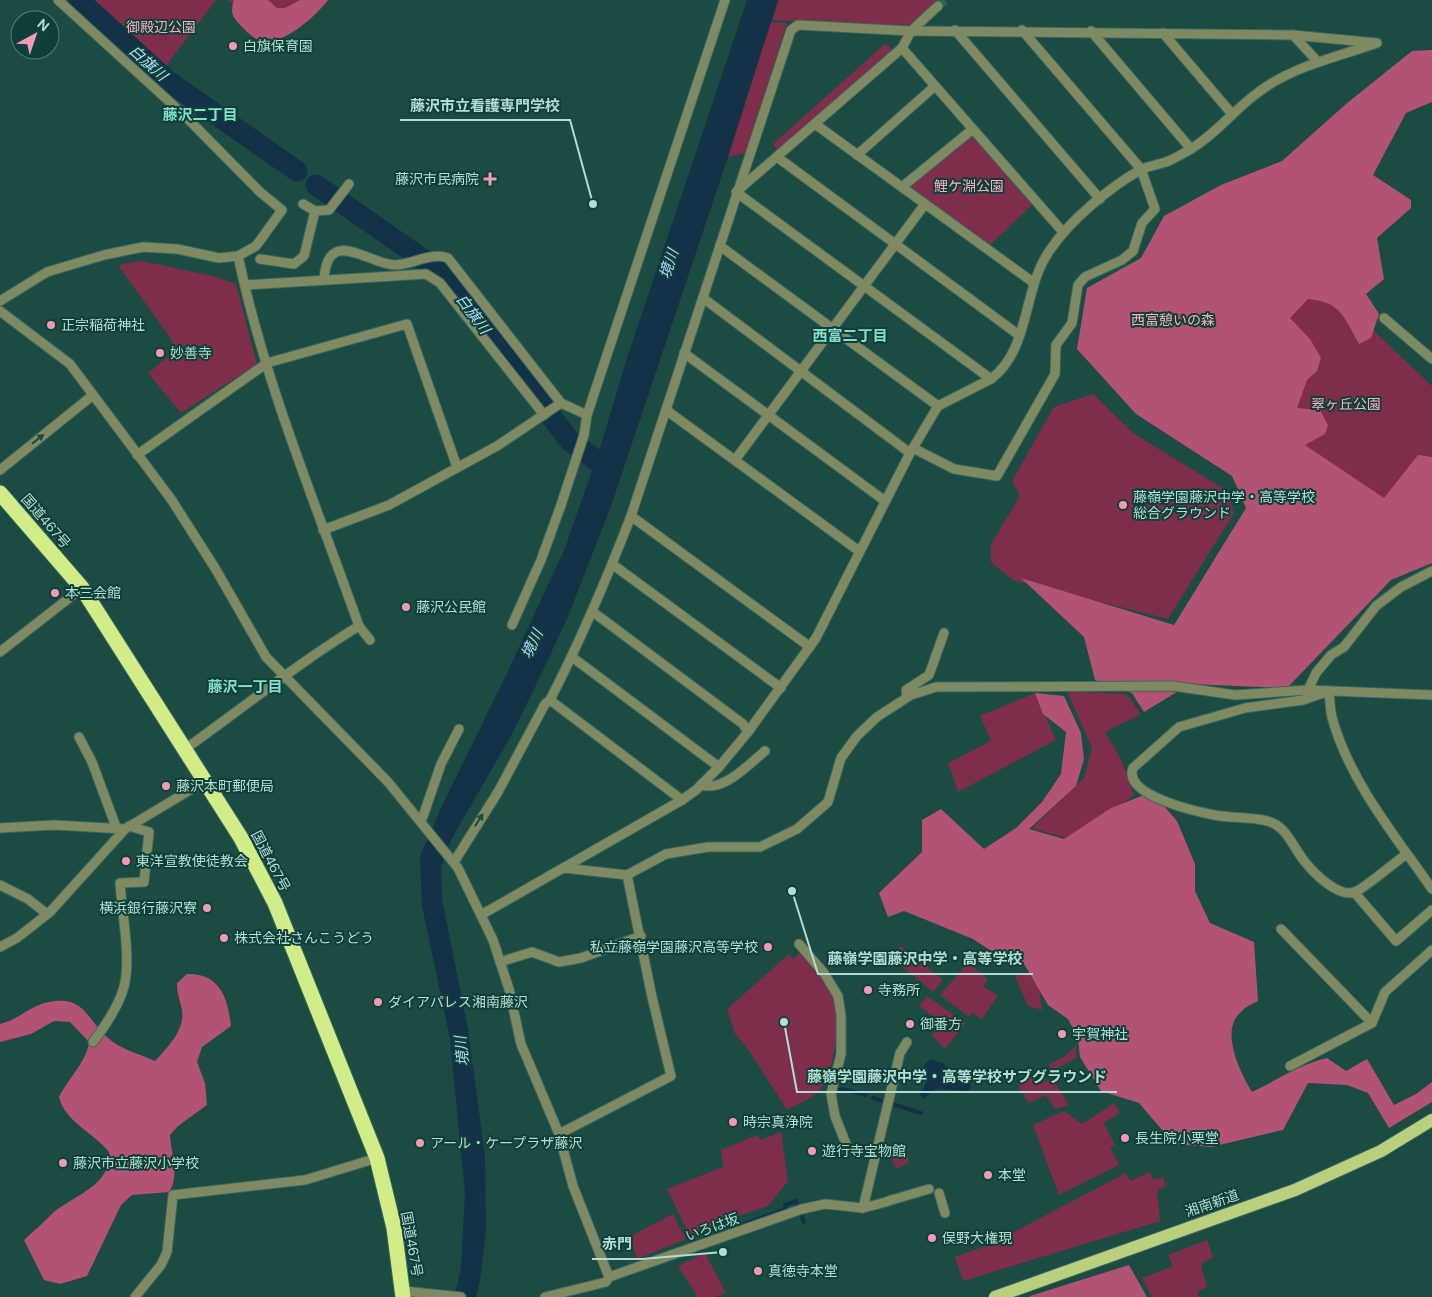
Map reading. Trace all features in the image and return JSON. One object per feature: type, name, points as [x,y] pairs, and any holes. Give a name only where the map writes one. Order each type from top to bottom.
[{"type":"highway","name":"国道467号","points":[[0,493],[82,588],[241,838],[275,904],[377,1158],[394,1228],[404,1294]]},
{"type":"main road","name":"湘南新道","points":[[995,1297],[1303,1186],[1381,1151],[1432,1120]]},
{"type":"street","points":[[0,301],[47,272],[104,255],[143,247],[177,249],[219,258],[238,256],[256,246],[282,210],[260,192],[184,115],[58,0]]},
{"type":"street","points":[[512,625],[541,560],[577,458],[584,435],[587,415],[724,2]]},
{"type":"street","points":[[736,192],[902,48],[910,30],[938,6]]},
{"type":"street","points":[[454,862],[498,792],[545,704],[550,700],[572,657],[612,564],[631,516],[736,192],[750,157],[791,30],[798,25],[910,30],[1293,35],[1377,43],[1318,62],[1282,77],[1256,93],[1192,149],[1167,162],[1141,169],[1100,199],[1062,232],[1048,252],[1034,283],[1016,349],[999,373],[991,379],[938,406],[912,450],[810,647],[748,732],[719,767],[682,800],[481,915]]},
{"type":"street","points":[[956,30],[1100,199]]},
{"type":"street","points":[[703,298],[800,371],[912,450],[954,469],[997,476],[1055,374],[1056,345],[1072,323],[1078,286],[1085,277],[1122,260],[1133,251],[1142,223],[1155,209],[1141,169],[1022,30]]},
{"type":"street","points":[[1091,31],[1192,149]]},
{"type":"street","points":[[1163,33],[1232,114]]},
{"type":"street","points":[[1293,35],[1318,62]]},
{"type":"street","points":[[902,48],[1062,232]]},
{"type":"street","points":[[857,155],[934,86]]},
{"type":"street","points":[[815,124],[1034,283]]},
{"type":"street","points":[[902,187],[973,129]]},
{"type":"street","points":[[777,157],[1019,335]]},
{"type":"street","points":[[303,204],[315,211],[329,210],[349,184]]},
{"type":"street","points":[[736,192],[991,379]]},
{"type":"street","points":[[734,460],[925,204]]},
{"type":"street","points":[[260,259],[294,264],[304,256],[315,211]]},
{"type":"street","points":[[720,246],[938,406]]},
{"type":"street","points":[[324,279],[326,263],[330,257],[343,252],[360,252],[388,265],[407,263],[431,256],[440,256],[454,264],[561,403],[587,415]]},
{"type":"street","points":[[238,256],[267,363],[296,455],[359,626],[370,640]]},
{"type":"street","points":[[245,285],[426,274],[440,282],[544,415]]},
{"type":"street","points":[[0,311],[60,355],[93,395],[171,498],[215,568],[258,645],[283,676],[388,782],[454,862],[481,915],[500,962],[521,1044],[559,1134],[573,1186],[608,1279]]},
{"type":"street","points":[[1384,318],[1432,359]]},
{"type":"street","points":[[137,455],[267,363],[407,324],[457,467]]},
{"type":"street","points":[[684,353],[885,501]]},
{"type":"street","points":[[0,470],[93,395]]},
{"type":"street","points":[[323,530],[389,505],[497,446],[561,403]]},
{"type":"street","points":[[666,410],[859,551]]},
{"type":"street","points":[[631,516],[810,647]]},
{"type":"street","points":[[612,564],[781,688]]},
{"type":"street","points":[[1308,690],[1316,673],[1331,655],[1344,647],[1376,606],[1401,587],[1432,571]]},
{"type":"street","points":[[0,652],[82,588]]},
{"type":"street","points":[[592,612],[742,724],[748,732]]},
{"type":"street","points":[[185,749],[246,706],[283,676],[359,626]]},
{"type":"street","points":[[907,697],[906,690],[929,675],[944,633]]},
{"type":"street","points":[[572,657],[719,767]]},
{"type":"street","points":[[564,868],[627,875],[666,854],[708,847],[760,847],[797,829],[828,802],[841,758],[857,736],[877,717],[907,697],[936,687],[1173,686],[1235,696],[1308,690],[1432,695]]},
{"type":"street","points":[[1329,691],[1332,719],[1342,748],[1362,785],[1432,889]]},
{"type":"street","points":[[1329,691],[1303,700],[1245,708],[1179,727],[1133,768],[1131,773],[1134,782],[1143,792],[1214,815],[1274,822],[1289,836],[1304,861],[1339,891],[1354,892],[1407,854]]},
{"type":"street","points":[[550,700],[682,800]]},
{"type":"street","points":[[423,825],[441,764],[459,729]]},
{"type":"street","points":[[79,737],[123,827]]},
{"type":"street","points":[[701,785],[714,786],[739,773],[765,751]]},
{"type":"street","points":[[0,947],[17,938],[47,914],[123,827],[205,781]]},
{"type":"street","points":[[0,828],[54,825],[123,827],[148,832],[144,882],[120,882],[126,952],[126,978],[116,1004],[93,1042]]},
{"type":"street","points":[[559,1134],[671,1076],[627,875]]},
{"type":"street","points":[[0,885],[28,899],[47,914]]},
{"type":"street","points":[[1354,892],[1396,940],[1432,910]]},
{"type":"street","points":[[1281,929],[1372,1023]]},
{"type":"street","points":[[500,962],[532,952],[559,962],[581,958],[641,936]]},
{"type":"street","points":[[799,944],[824,973],[838,996],[841,1015],[841,1054],[831,1094],[835,1116],[848,1149]]},
{"type":"street","points":[[1290,1066],[1372,1023],[1386,992],[1432,950]]},
{"type":"street","points":[[907,1042],[900,1053],[863,1208],[933,1190],[945,1213]]},
{"type":"street","points":[[135,1297],[161,1265],[167,1252],[173,1195],[305,1180],[377,1158]]},
{"type":"street","name":"いろは坂","points":[[545,1297],[608,1279],[802,1209],[825,1204],[863,1208]]},
{"type":"street","points":[[404,1294],[461,1297]]},
{"type":"green space","name":"御殿辺公園","points":[[87,0],[216,0],[166,66]]},
{"type":"green space","name":"御殿辺公園","points":[[228,0],[309,0],[268,30]]},
{"type":"green space","points":[[234,0],[268,0],[277,8],[285,8],[300,0],[328,0],[316,14],[289,34],[279,39],[261,41],[248,33],[234,17],[232,8]]},
{"type":"green space","points":[[779,0],[943,0],[912,27],[772,20]]},
{"type":"green space","points":[[770,22],[787,23],[745,153],[728,157]]},
{"type":"green space","points":[[886,43],[893,51],[778,152],[773,144]]},
{"type":"green space","name":"西富憩いの森","points":[[1432,50],[1432,102],[1406,113],[1373,175],[1411,200],[1411,208],[1377,238],[1384,279],[1366,294],[1379,314],[1371,338],[1359,344],[1340,312],[1335,307],[1319,301],[1308,299],[1290,318],[1310,339],[1321,358],[1317,371],[1307,380],[1297,408],[1320,410],[1328,425],[1325,434],[1305,445],[1384,498],[1418,455],[1432,457],[1432,563],[1391,580],[1287,688],[1190,684],[1144,712],[1132,693],[1095,680],[1084,637],[1021,578],[1174,625],[1246,508],[1232,476],[1136,414],[1077,349],[1087,288],[1141,258],[1164,216],[1221,185],[1282,161],[1346,104],[1412,51]]},
{"type":"green space","name":"鯉ケ淵公園","points":[[971,136],[993,152],[1006,175],[1036,201],[989,246],[909,187]]},
{"type":"green space","points":[[142,261],[217,277],[236,284],[257,364],[181,413],[148,373],[176,350],[169,336],[118,265]]},
{"type":"green space","name":"翠ヶ丘公園","points":[[1310,295],[1355,313],[1432,386],[1432,561],[1315,471],[1263,380],[1278,325]]},
{"type":"green space","name":"藤嶺学園藤沢中学・高等学校 総合グラウンド","points":[[1093,394],[1133,433],[1227,491],[1234,513],[1168,619],[1013,580],[991,562],[991,544],[1020,496],[1012,481],[1054,407]]},
{"type":"green space","points":[[1067,691],[1126,694],[1141,714],[1105,732],[1122,761],[1134,795],[1072,840],[1032,828],[1084,778],[1092,748]]},
{"type":"green space","points":[[1035,693],[1056,740],[958,792],[948,763],[991,741],[980,716]]},
{"type":"green space","points":[[1035,693],[1064,696],[1081,733],[1084,759],[1076,786],[1029,829],[1064,839],[1111,808],[1144,795],[1163,805],[1177,821],[1195,864],[1195,891],[1210,923],[1254,942],[1258,1001],[1241,1012],[1235,1020],[1232,1030],[1234,1052],[1252,1092],[1298,1068],[1327,1058],[1346,1071],[1367,1059],[1394,1105],[1416,1094],[1432,1082],[1432,1102],[1389,1128],[1368,1093],[1347,1085],[1308,1083],[1283,1130],[1211,1147],[1174,1144],[1139,1103],[1101,1091],[1080,1057],[1078,1038],[1068,1019],[1048,1005],[1024,964],[1005,960],[973,939],[904,911],[888,917],[879,893],[922,852],[922,820],[941,809],[984,849],[1016,828],[1042,802],[1061,774],[1066,732],[1043,714]]},
{"type":"green space","points":[[901,946],[943,980],[933,992],[892,958]]},
{"type":"green space","points":[[801,952],[829,982],[836,1010],[836,1038],[831,1065],[822,1087],[811,1097],[787,1110],[748,1049],[735,1034],[727,1009],[789,954],[793,959]]},
{"type":"green space","points":[[968,963],[988,979],[983,986],[998,996],[982,1019],[972,1013],[969,1017],[940,995]]},
{"type":"green space","points":[[1028,973],[1039,989],[1042,1010],[1028,1006],[1015,976]]},
{"type":"green space","points":[[187,974],[198,975],[215,983],[228,1006],[231,1026],[202,1047],[197,1062],[205,1083],[207,1105],[178,1126],[170,1135],[174,1165],[172,1186],[169,1192],[132,1195],[121,1205],[87,1276],[60,1284],[44,1280],[24,1240],[55,1211],[99,1181],[105,1172],[109,1152],[67,1113],[59,1097],[85,1056],[89,1042],[70,1022],[54,1021],[31,1034],[0,1042],[0,1024],[42,1004],[61,1001],[70,1002],[83,1010],[112,1041],[155,1061],[174,1038],[181,1024],[182,1010],[177,983]]},
{"type":"green space","points":[[927,996],[965,1023],[945,1049],[932,1035],[940,1021],[919,1006]]},
{"type":"green space","points":[[1076,1046],[1076,1058],[1053,1070],[1048,1065],[1065,1056]]},
{"type":"green space","points":[[1030,1073],[1040,1084],[1052,1078],[1069,1105],[1055,1109],[1046,1095],[1029,1103],[1018,1087]]},
{"type":"green space","points":[[1114,1103],[1120,1113],[1104,1123],[1115,1145],[1110,1148],[1119,1165],[1059,1195],[1033,1125],[1064,1111],[1082,1124]]},
{"type":"green space","points":[[781,1132],[788,1181],[768,1206],[721,1222],[691,1238],[667,1189],[723,1167],[721,1150],[757,1135],[761,1140]]},
{"type":"green space","points":[[898,1146],[908,1156],[908,1163],[897,1169],[891,1159],[894,1148]]},
{"type":"green space","points":[[1150,1172],[1153,1180],[1163,1177],[1166,1186],[1157,1190],[1160,1221],[963,1281],[955,1257],[991,1244],[1126,1173],[1130,1181]]},
{"type":"green space","points":[[673,1214],[686,1239],[637,1259],[631,1241],[634,1234]]},
{"type":"green space","points":[[1207,1240],[1213,1258],[1203,1262],[1201,1266],[1207,1287],[1198,1291],[1198,1297],[1152,1297],[1142,1278],[1173,1266],[1168,1255]]},
{"type":"green space","points":[[705,1253],[726,1293],[715,1297],[698,1297],[678,1266]]},
{"type":"green space","points":[[1129,1265],[1147,1297],[1030,1297],[1030,1296]]},
{"type":"water","name":"境川","points":[[747,0],[778,0],[728,157],[610,509],[567,619],[535,687],[512,734],[451,840],[441,867],[442,899],[468,1029],[485,1157],[486,1230],[480,1280],[476,1297],[454,1297],[461,1269],[465,1193],[450,1039],[422,906],[420,856],[565,548],[600,448],[627,358]]},
{"type":"water","points":[[930,1059],[943,1063],[950,1072],[966,1076],[971,1087],[968,1091],[936,1089],[923,1099],[920,1095],[928,1079],[923,1066]]},
{"type":"waterway","name":"白旗川","points":[[79,0],[168,81],[297,171]]},
{"type":"waterway","name":"白旗川","points":[[316,185],[440,271],[570,441],[607,468]]},
{"type":"waterway","points":[[836,1091],[843,1089],[866,1095]]},
{"type":"waterway","points":[[873,1098],[921,1113]]},
{"type":"waterway","points":[[744,1224],[786,1209],[785,1205],[796,1201],[798,1206]]},
{"type":"waterway","points":[[801,1215],[804,1222]]},
{"type":"tunnel","points":[[938,6],[945,0]]},
{"type":"place","name":"白旗保育園","points":[[233,46]]},
{"type":"place","name":"藤沢市民病院","points":[[490,179]]},
{"type":"place","name":"藤沢市立看護専門学校","points":[[593,204]]},
{"type":"place","name":"正宗稲荷神社","points":[[51,325]]},
{"type":"place","name":"妙善寺","points":[[160,353]]},
{"type":"place","name":"藤嶺学園藤沢中学・高等学校 総合グラウンド","points":[[1123,505]]},
{"type":"place","name":"本三会館","points":[[55,593]]},
{"type":"place","name":"藤沢公民館","points":[[406,607]]},
{"type":"place","name":"藤沢本町郵便局","points":[[166,786]]},
{"type":"place","name":"東洋宣教使徒教会","points":[[126,861]]},
{"type":"place","name":"藤嶺学園藤沢中学・高等学校","points":[[792,891]]},
{"type":"place","name":"横浜銀行藤沢寮","points":[[207,908]]},
{"type":"place","name":"株式会社さんこうどう","points":[[224,938]]},
{"type":"place","name":"私立藤嶺学園藤沢高等学校","points":[[768,947]]},
{"type":"place","name":"寺務所","points":[[868,990]]},
{"type":"place","name":"ダイアパレス湘南藤沢","points":[[378,1002]]},
{"type":"place","name":"藤嶺学園藤沢中学・高等学校サブグラウンド","points":[[784,1022]]},
{"type":"place","name":"御番方","points":[[910,1024]]},
{"type":"place","name":"宇賀神社","points":[[1062,1034]]},
{"type":"place","name":"時宗真浄院","points":[[733,1122]]},
{"type":"place","name":"長生院小栗堂","points":[[1125,1138]]},
{"type":"place","name":"アール・ケープラザ藤沢","points":[[420,1143]]},
{"type":"place","name":"遊行寺宝物館","points":[[812,1151]]},
{"type":"place","name":"藤沢市立藤沢小学校","points":[[63,1163]]},
{"type":"place","name":"本堂","points":[[988,1175]]},
{"type":"place","name":"俣野大権現","points":[[932,1238]]},
{"type":"place","name":"赤門","points":[[723,1252]]},
{"type":"place","name":"真徳寺本堂","points":[[758,1271]]},
{"type":"district","name":"藤沢二丁目","points":[[200,115]]},
{"type":"district","name":"西富二丁目","points":[[850,336]]},
{"type":"district","name":"藤沢一丁目","points":[[245,687]]}]
